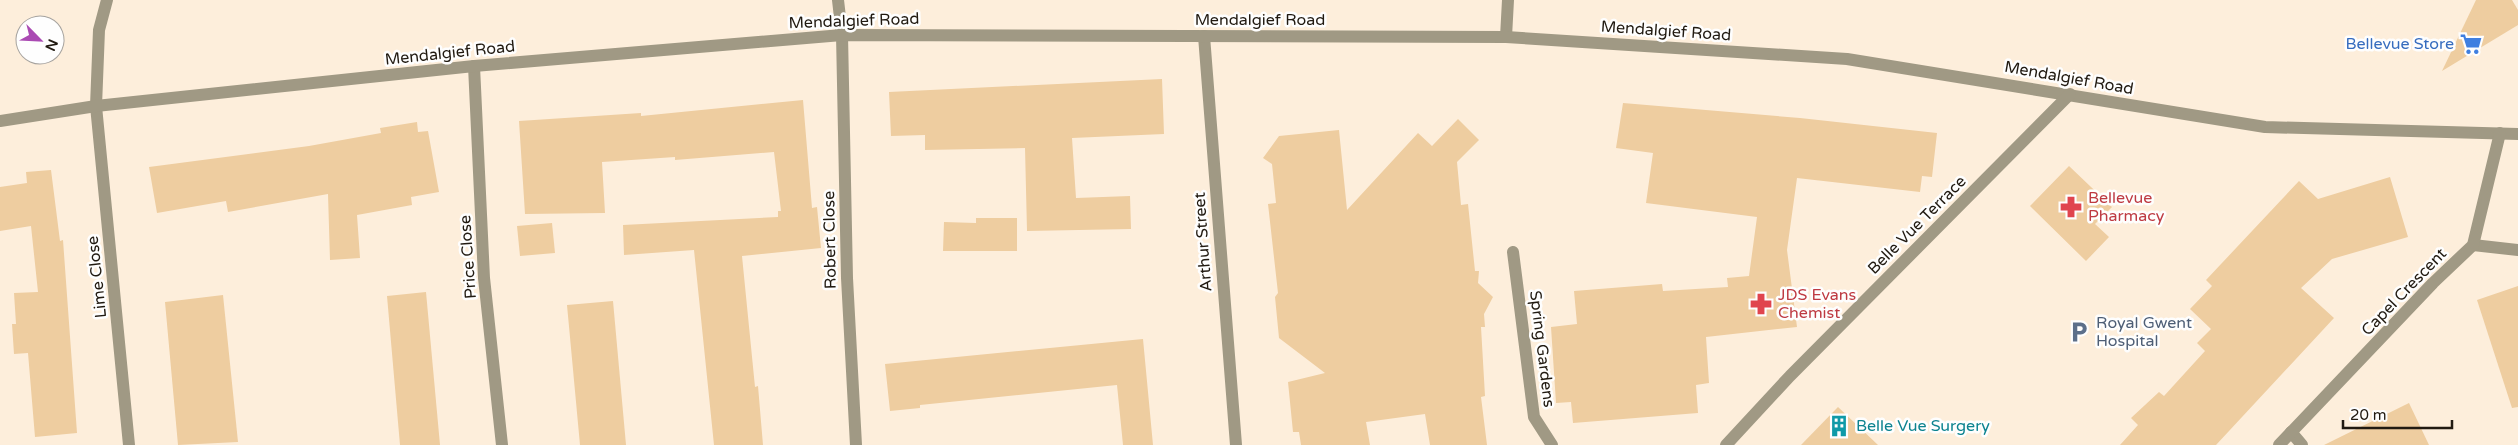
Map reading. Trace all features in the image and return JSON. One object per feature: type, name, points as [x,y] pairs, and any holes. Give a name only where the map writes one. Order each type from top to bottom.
[{"type":"street","name":"Lime Close","points":[[107,0],[99,30],[96,106],[130,445]]},
{"type":"street","name":"Robert Close","points":[[838,0],[842,35],[847,278],[856,445]]},
{"type":"street","points":[[1506,37],[1508,0]]},
{"type":"street","name":"Mendalgief Road","points":[[0,121],[96,106],[474,66],[842,35],[1506,37],[1847,58],[2265,127],[2518,134]]},
{"type":"street","name":"Arthur Street","points":[[1204,36],[1236,445]]},
{"type":"street","name":"Price Close","points":[[474,66],[484,278],[502,445]]},
{"type":"street","name":"Belle Vue Terrace","points":[[1726,445],[1790,376],[2070,94]]},
{"type":"street","points":[[2500,133],[2474,244],[2518,250]]},
{"type":"street","name":"Capel Crescent","points":[[2279,445],[2433,282],[2474,244]]},
{"type":"street","name":"Spring Gardens","points":[[1513,252],[1534,417],[1552,445]]},
{"type":"street","points":[[2291,432],[2302,445]]},
{"type":"building","name":"Bellevue Store","points":[[2476,0],[2512,0],[2518,10],[2518,25],[2442,71]]},
{"type":"building","points":[[1162,79],[1164,134],[1072,138],[1076,198],[1130,196],[1131,229],[1027,231],[1025,148],[925,150],[925,135],[891,136],[889,92]]},
{"type":"building","points":[[803,100],[812,208],[817,207],[821,248],[742,256],[755,387],[758,386],[763,445],[714,445],[694,250],[624,255],[623,225],[778,217],[778,211],[781,211],[774,152],[675,160],[675,157],[602,162],[605,213],[525,214],[519,121],[641,113],[641,116]]},
{"type":"building","points":[[1623,103],[1800,118],[1937,133],[1932,177],[1922,176],[1920,192],[1797,178],[1787,250],[1797,327],[1706,337],[1709,383],[1696,385],[1698,413],[1573,423],[1571,402],[1556,403],[1551,327],[1577,324],[1574,291],[1662,284],[1663,291],[1728,287],[1727,278],[1749,276],[1757,217],[1646,203],[1653,153],[1616,148]]},
{"type":"building","points":[[1458,119],[1479,140],[1457,162],[1461,205],[1468,204],[1475,271],[1479,271],[1478,283],[1493,297],[1484,314],[1485,327],[1481,327],[1485,396],[1481,397],[1487,445],[1430,445],[1425,414],[1366,422],[1370,445],[1301,445],[1299,432],[1293,432],[1288,382],[1325,373],[1279,338],[1275,297],[1278,293],[1268,204],[1276,203],[1272,164],[1263,158],[1279,136],[1339,130],[1347,210],[1418,133],[1432,146]]},
{"type":"building","points":[[417,122],[418,132],[428,131],[439,192],[411,197],[412,205],[357,215],[360,258],[330,260],[328,194],[228,212],[226,201],[157,213],[149,167],[309,146],[381,133],[380,128]]},
{"type":"building","name":"Bellevue Pharmacy","points":[[2069,166],[2112,207],[2095,224],[2109,237],[2086,261],[2030,206]]},
{"type":"building","points":[[51,170],[60,241],[63,240],[77,433],[35,437],[28,353],[14,354],[12,324],[16,324],[14,293],[38,292],[31,226],[0,231],[0,187],[27,183],[26,172]]},
{"type":"building","points":[[2390,177],[2408,237],[2332,259],[2301,288],[2334,318],[2216,445],[2120,445],[2138,425],[2131,418],[2159,392],[2164,396],[2205,351],[2197,343],[2211,329],[2190,309],[2212,286],[2206,280],[2299,181],[2318,199]]},
{"type":"building","points":[[976,218],[1017,218],[1017,251],[943,251],[944,222],[976,223]]},
{"type":"building","points":[[552,223],[555,253],[520,256],[517,226]]},
{"type":"building","points":[[2518,286],[2518,407],[2512,408],[2477,300]]},
{"type":"building","points":[[426,292],[440,445],[400,445],[387,296]]},
{"type":"building","points":[[223,295],[238,442],[178,445],[165,302]]},
{"type":"building","points":[[613,301],[626,445],[580,445],[567,305]]},
{"type":"building","points":[[1143,339],[1153,445],[1123,445],[1117,385],[920,405],[920,408],[890,411],[885,364]]},
{"type":"building","points":[[2409,403],[2429,445],[2324,445]]},
{"type":"building","name":"Belle Vue Surgery","points":[[1838,407],[1878,445],[1801,445]]},
{"type":"place","name":"Bellevue Store","points":[[2471,44]]},
{"type":"place","name":"Bellevue Pharmacy","points":[[2071,207]]},
{"type":"place","name":"JDS Evans Chemist","points":[[1761,304]]},
{"type":"place","name":"Royal Gwent Hospital","points":[[2079,332]]},
{"type":"place","name":"Belle Vue Surgery","points":[[1839,426]]}]
